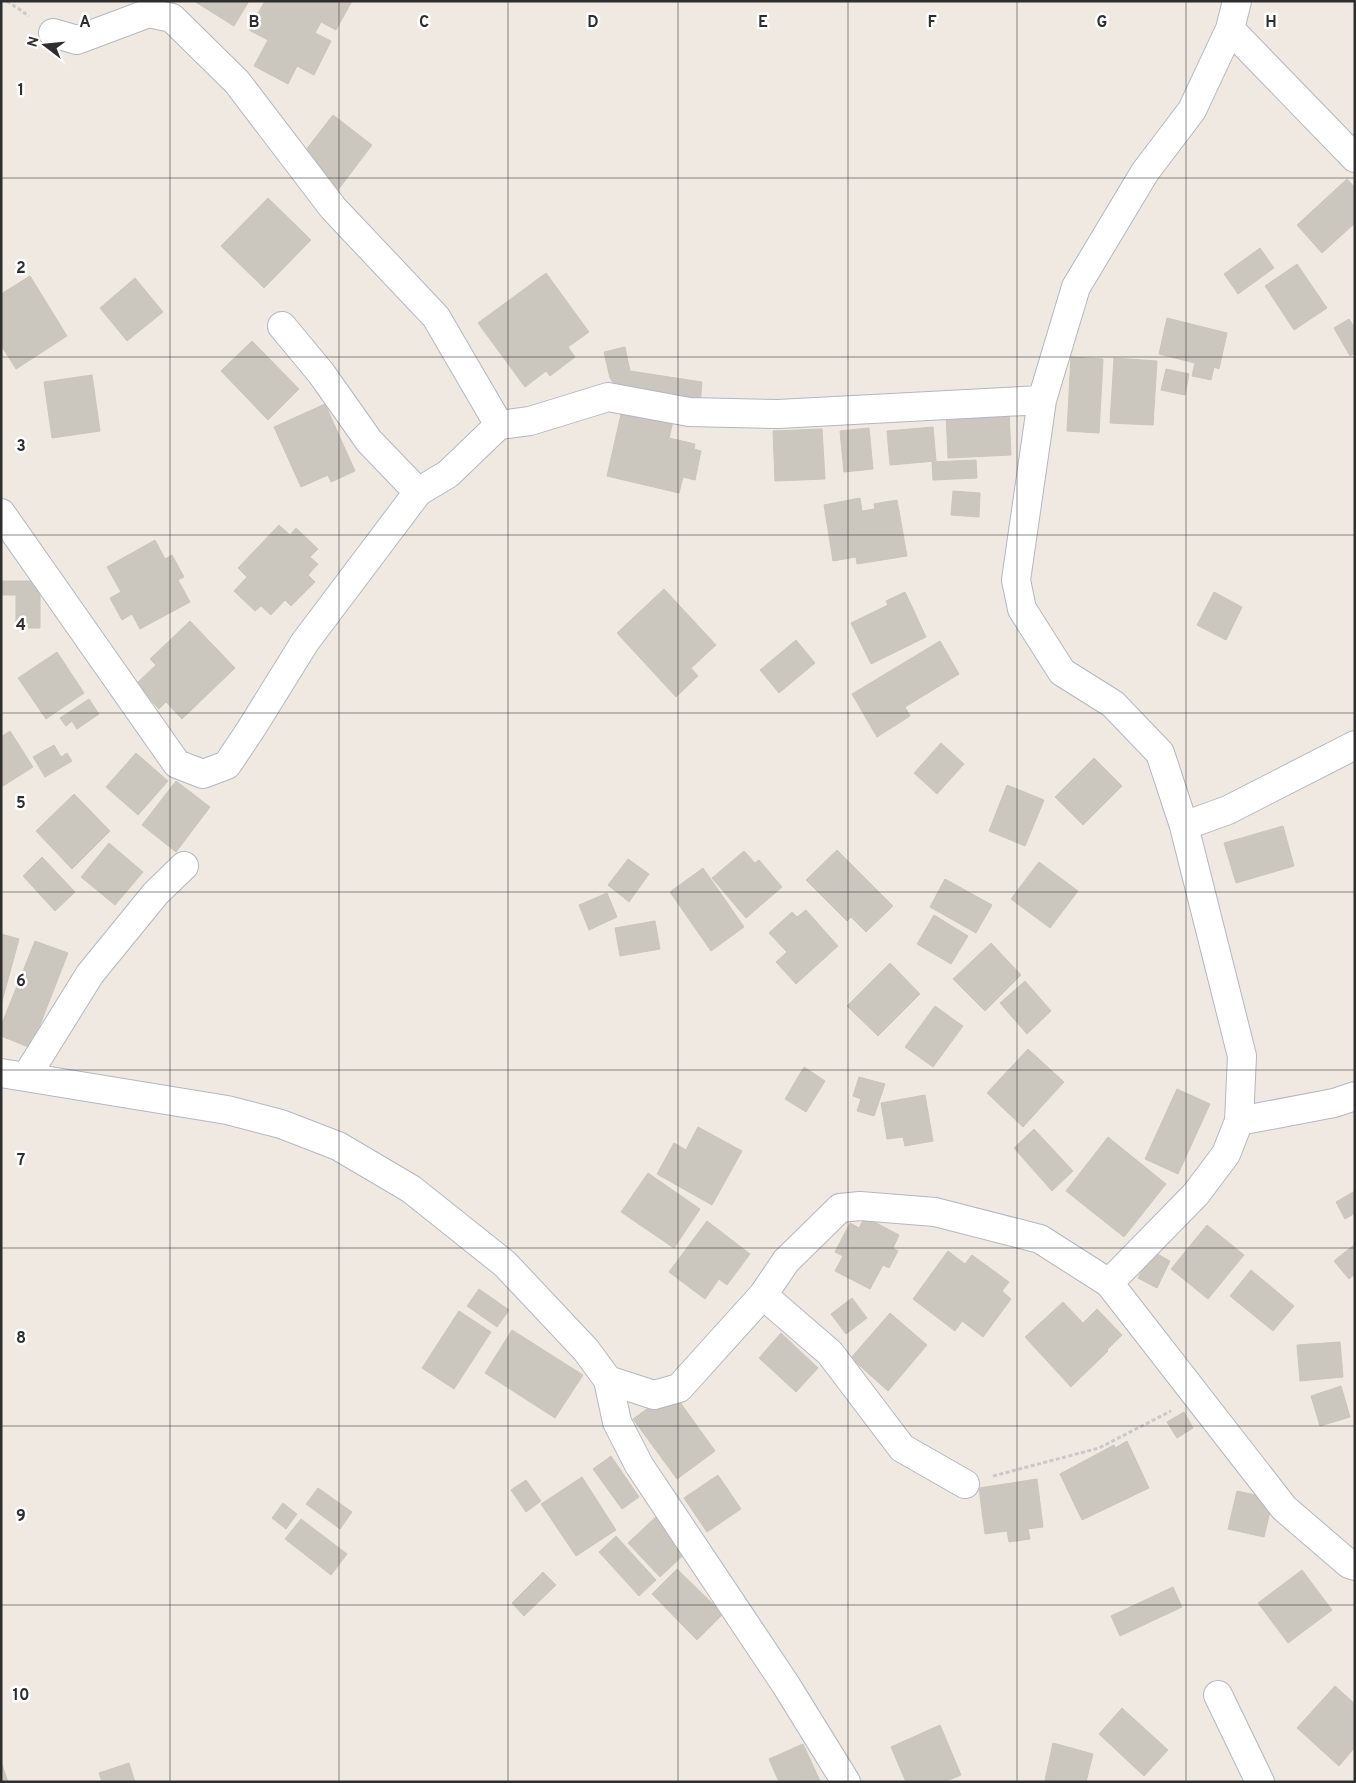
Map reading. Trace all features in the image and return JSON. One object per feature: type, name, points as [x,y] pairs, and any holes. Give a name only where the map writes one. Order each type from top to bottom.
[{"type":"street","points":[[1108,1283],[1196,1194],[1226,1154],[1239,1121],[1242,1056],[1184,826],[1160,753],[1113,704],[1062,672],[1022,609],[1016,580],[1042,400],[1076,287],[1145,172],[1192,110],[1230,29],[1237,1]]},
{"type":"street","points":[[53,33],[77,40],[149,13],[172,18],[237,82],[333,208],[436,317],[499,425]]},
{"type":"street","points":[[1230,29],[1355,158]]},
{"type":"street","points":[[282,326],[321,373],[369,441],[418,492]]},
{"type":"street","points":[[1,513],[177,764],[204,774],[227,765],[252,729],[305,642],[418,492],[448,474],[499,425],[530,421],[608,397],[689,412],[778,414],[1042,400]]},
{"type":"street","points":[[1184,826],[1228,810],[1355,745]]},
{"type":"street","points":[[184,866],[156,893],[90,974],[13,1075],[226,1110],[281,1124],[338,1146],[411,1189],[505,1264],[586,1350],[608,1380],[617,1422],[639,1465],[786,1685],[846,1782]]},
{"type":"street","points":[[1239,1121],[1334,1103],[1355,1096]]},
{"type":"street","points":[[608,1380],[654,1395],[679,1388],[763,1295],[786,1261],[840,1208],[860,1206],[935,1212],[1040,1239],[1108,1283],[1284,1508],[1349,1564],[1355,1566]]},
{"type":"street","points":[[763,1295],[830,1353],[902,1448],[966,1484]]},
{"type":"street","points":[[1218,1695],[1260,1782]]},
{"type":"path","points":[[966,1484],[1100,1448],[1198,1396]]},
{"type":"building","points":[[194,1],[249,1],[234,26]]},
{"type":"building","points":[[265,1],[352,1],[336,30],[321,22],[315,33],[331,41],[314,75],[297,66],[288,84],[254,66],[268,40],[249,30]]},
{"type":"building","points":[[333,115],[372,145],[338,190],[298,160]]},
{"type":"building","points":[[1347,179],[1355,188],[1355,223],[1322,253],[1297,225]]},
{"type":"building","points":[[268,198],[311,240],[264,288],[221,246]]},
{"type":"building","points":[[1260,248],[1274,268],[1238,294],[1224,274]]},
{"type":"building","points":[[1297,264],[1327,308],[1294,330],[1265,286]]},
{"type":"building","points":[[546,273],[589,332],[568,347],[575,357],[550,376],[546,371],[525,387],[478,323]]},
{"type":"building","points":[[30,276],[67,336],[16,369],[1,345],[1,294]]},
{"type":"building","points":[[135,278],[163,312],[127,341],[100,308]]},
{"type":"building","points":[[1167,318],[1227,333],[1219,369],[1214,367],[1211,380],[1192,376],[1195,363],[1159,354]]},
{"type":"building","points":[[1349,319],[1355,328],[1355,353],[1350,356],[1334,328]]},
{"type":"building","points":[[252,341],[299,389],[268,420],[221,371]]},
{"type":"building","points":[[625,347],[630,371],[702,382],[700,406],[621,394],[610,378],[604,352]]},
{"type":"building","points":[[1071,357],[1103,359],[1099,433],[1067,431]]},
{"type":"building","points":[[1114,358],[1157,361],[1153,425],[1110,423]]},
{"type":"building","points":[[1166,369],[1189,374],[1185,395],[1161,390]]},
{"type":"building","points":[[92,375],[100,431],[52,438],[44,382]]},
{"type":"building","points":[[624,401],[675,413],[669,438],[695,444],[694,449],[701,451],[695,480],[683,477],[679,493],[607,476]]},
{"type":"building","points":[[325,404],[355,471],[331,482],[328,475],[301,487],[274,427]]},
{"type":"building","points":[[1009,410],[1011,455],[948,458],[946,413]]},
{"type":"building","points":[[933,427],[936,461],[890,465],[887,431]]},
{"type":"building","points":[[869,428],[873,469],[844,472],[840,431]]},
{"type":"building","points":[[822,429],[825,479],[775,481],[773,431]]},
{"type":"building","points":[[976,460],[977,478],[933,480],[932,462]]},
{"type":"building","points":[[953,491],[980,493],[979,517],[951,515]]},
{"type":"building","points":[[860,498],[862,511],[875,509],[874,504],[897,500],[907,556],[857,564],[856,557],[833,561],[824,505]]},
{"type":"building","points":[[279,525],[290,535],[296,528],[318,549],[310,557],[318,564],[308,575],[315,582],[291,606],[285,600],[271,615],[261,606],[255,611],[234,591],[247,577],[238,568]]},
{"type":"building","points":[[155,540],[165,559],[172,555],[184,577],[178,580],[190,602],[140,629],[132,614],[122,620],[110,598],[121,592],[107,567]]},
{"type":"building","points":[[1,581],[40,581],[40,628],[16,628],[16,595],[1,595]]},
{"type":"building","points":[[664,589],[716,645],[691,668],[698,676],[676,697],[617,633]]},
{"type":"building","points":[[905,592],[926,637],[871,664],[851,623],[888,605],[886,601]]},
{"type":"building","points":[[1214,592],[1242,607],[1226,640],[1197,625]]},
{"type":"building","points":[[190,621],[235,668],[182,719],[166,702],[159,709],[136,684],[156,665],[150,659]]},
{"type":"building","points":[[796,640],[815,663],[779,693],[760,670]]},
{"type":"building","points":[[940,641],[959,674],[905,707],[910,716],[877,737],[852,694]]},
{"type":"building","points":[[57,652],[84,693],[46,719],[18,678]]},
{"type":"building","points":[[89,699],[99,714],[77,729],[72,721],[66,726],[60,718]]},
{"type":"building","points":[[10,731],[33,767],[3,786],[1,784],[1,737]]},
{"type":"building","points":[[941,743],[964,764],[937,794],[914,773]]},
{"type":"building","points":[[54,745],[61,757],[67,753],[72,761],[45,777],[33,757]]},
{"type":"building","points":[[136,753],[168,781],[138,815],[106,787]]},
{"type":"building","points":[[1094,758],[1122,786],[1083,825],[1055,797]]},
{"type":"building","points":[[176,781],[210,807],[176,852],[142,825]]},
{"type":"building","points":[[1007,785],[1044,800],[1025,846],[989,831]]},
{"type":"building","points":[[74,794],[110,831],[72,869],[36,831]]},
{"type":"building","points":[[1283,826],[1294,866],[1236,883],[1224,843]]},
{"type":"building","points":[[109,843],[143,872],[115,905],[81,877]]},
{"type":"building","points":[[837,850],[893,906],[866,932],[851,917],[847,921],[806,880]]},
{"type":"building","points":[[744,851],[755,863],[759,860],[782,887],[746,918],[712,878]]},
{"type":"building","points":[[42,857],[75,892],[55,911],[23,876]]},
{"type":"building","points":[[628,859],[649,874],[629,902],[608,885]]},
{"type":"building","points":[[1039,862],[1078,891],[1050,928],[1011,899]]},
{"type":"building","points":[[703,868],[744,927],[711,951],[670,892]]},
{"type":"building","points":[[945,879],[992,905],[976,933],[930,907]]},
{"type":"building","points":[[607,893],[617,917],[589,930],[579,905]]},
{"type":"building","points":[[806,910],[838,946],[796,984],[776,962],[787,952],[769,933],[792,912],[797,917]]},
{"type":"building","points":[[934,915],[968,936],[951,964],[917,944]]},
{"type":"building","points":[[655,921],[660,949],[620,956],[615,928]]},
{"type":"building","points":[[1,934],[19,939],[1,1005]]},
{"type":"building","points":[[35,941],[68,953],[31,1048],[1,1036],[1,1026]]},
{"type":"building","points":[[991,943],[1021,975],[985,1011],[953,979]]},
{"type":"building","points":[[890,963],[920,994],[878,1036],[847,1006]]},
{"type":"building","points":[[1025,981],[1051,1011],[1027,1034],[1000,1003]]},
{"type":"building","points":[[935,1006],[963,1026],[933,1067],[905,1047]]},
{"type":"building","points":[[1028,1049],[1064,1082],[1023,1127],[987,1093]]},
{"type":"building","points":[[804,1067],[825,1081],[806,1112],[785,1099]]},
{"type":"building","points":[[859,1077],[885,1084],[874,1116],[857,1111],[861,1099],[853,1096]]},
{"type":"building","points":[[1177,1089],[1210,1104],[1178,1174],[1145,1159]]},
{"type":"building","points":[[925,1095],[933,1141],[905,1146],[903,1137],[887,1139],[881,1103]]},
{"type":"building","points":[[698,1127],[742,1151],[712,1205],[657,1174],[674,1143],[686,1150]]},
{"type":"building","points":[[1034,1129],[1073,1171],[1052,1191],[1014,1148]]},
{"type":"building","points":[[1108,1137],[1166,1184],[1124,1237],[1066,1191]]},
{"type":"building","points":[[648,1173],[700,1209],[674,1248],[621,1212]]},
{"type":"building","points":[[1355,1191],[1355,1213],[1345,1219],[1336,1202]]},
{"type":"building","points":[[865,1217],[899,1235],[893,1248],[898,1251],[889,1268],[883,1265],[870,1289],[835,1271],[843,1256],[835,1252],[850,1223],[859,1228]]},
{"type":"building","points":[[707,1221],[750,1254],[727,1285],[719,1279],[705,1299],[669,1272]]},
{"type":"building","points":[[1207,1225],[1244,1255],[1208,1299],[1171,1269]]},
{"type":"building","points":[[1355,1244],[1355,1274],[1349,1279],[1334,1261]]},
{"type":"building","points":[[948,1251],[965,1264],[972,1255],[1009,1282],[1002,1291],[1011,1299],[983,1337],[962,1321],[955,1331],[913,1299]]},
{"type":"building","points":[[1152,1251],[1170,1261],[1157,1288],[1138,1278]]},
{"type":"building","points":[[1251,1270],[1294,1306],[1273,1331],[1230,1296]]},
{"type":"building","points":[[479,1289],[509,1310],[497,1327],[467,1306]]},
{"type":"building","points":[[852,1298],[867,1318],[846,1334],[831,1314]]},
{"type":"building","points":[[1063,1302],[1083,1323],[1097,1309],[1122,1335],[1071,1387],[1025,1337]]},
{"type":"building","points":[[459,1311],[491,1332],[454,1389],[422,1368]]},
{"type":"building","points":[[890,1313],[927,1345],[888,1391],[851,1358]]},
{"type":"building","points":[[512,1330],[583,1375],[555,1418],[485,1373]]},
{"type":"building","points":[[781,1333],[818,1368],[796,1392],[759,1358]]},
{"type":"building","points":[[1340,1342],[1343,1377],[1300,1381],[1297,1345]]},
{"type":"building","points":[[1341,1386],[1350,1417],[1320,1426],[1311,1396]]},
{"type":"building","points":[[672,1391],[715,1451],[677,1479],[633,1419]]},
{"type":"building","points":[[1184,1412],[1193,1428],[1177,1438],[1167,1422]]},
{"type":"building","points":[[1127,1441],[1149,1488],[1082,1520],[1060,1474],[1114,1445],[1115,1448]]},
{"type":"building","points":[[611,1456],[639,1497],[622,1509],[593,1469]]},
{"type":"building","points":[[718,1475],[741,1509],[707,1532],[684,1498]]},
{"type":"building","points":[[582,1477],[616,1530],[576,1556],[541,1504]]},
{"type":"building","points":[[1037,1479],[1043,1527],[1028,1529],[1030,1539],[1009,1542],[1007,1531],[985,1534],[979,1488]]},
{"type":"building","points":[[526,1480],[541,1501],[526,1512],[511,1490]]},
{"type":"building","points":[[318,1488],[352,1512],[340,1529],[306,1504]]},
{"type":"building","points":[[1237,1491],[1273,1499],[1264,1537],[1228,1529]]},
{"type":"building","points":[[283,1503],[297,1514],[286,1529],[272,1518]]},
{"type":"building","points":[[660,1513],[692,1547],[660,1577],[628,1543]]},
{"type":"building","points":[[301,1519],[347,1554],[331,1575],[285,1539]]},
{"type":"building","points":[[616,1536],[656,1580],[639,1596],[599,1552]]},
{"type":"building","points":[[677,1569],[723,1614],[697,1640],[652,1594]]},
{"type":"building","points":[[1302,1570],[1332,1610],[1288,1643],[1258,1603]]},
{"type":"building","points":[[543,1572],[556,1585],[524,1616],[512,1603]]},
{"type":"building","points":[[1173,1587],[1182,1607],[1120,1636],[1111,1616]]},
{"type":"building","points":[[1335,1686],[1355,1704],[1355,1747],[1339,1766],[1297,1728]]},
{"type":"building","points":[[1122,1708],[1168,1750],[1144,1776],[1099,1734]]},
{"type":"building","points":[[940,1725],[961,1775],[944,1782],[906,1782],[891,1747]]},
{"type":"building","points":[[1053,1743],[1093,1754],[1086,1782],[1051,1782],[1045,1780]]},
{"type":"building","points":[[803,1744],[820,1781],[779,1782],[769,1759]]},
{"type":"building","points":[[1,1762],[8,1782],[1,1782]]},
{"type":"building","points":[[129,1763],[135,1782],[102,1782],[99,1773]]}]
